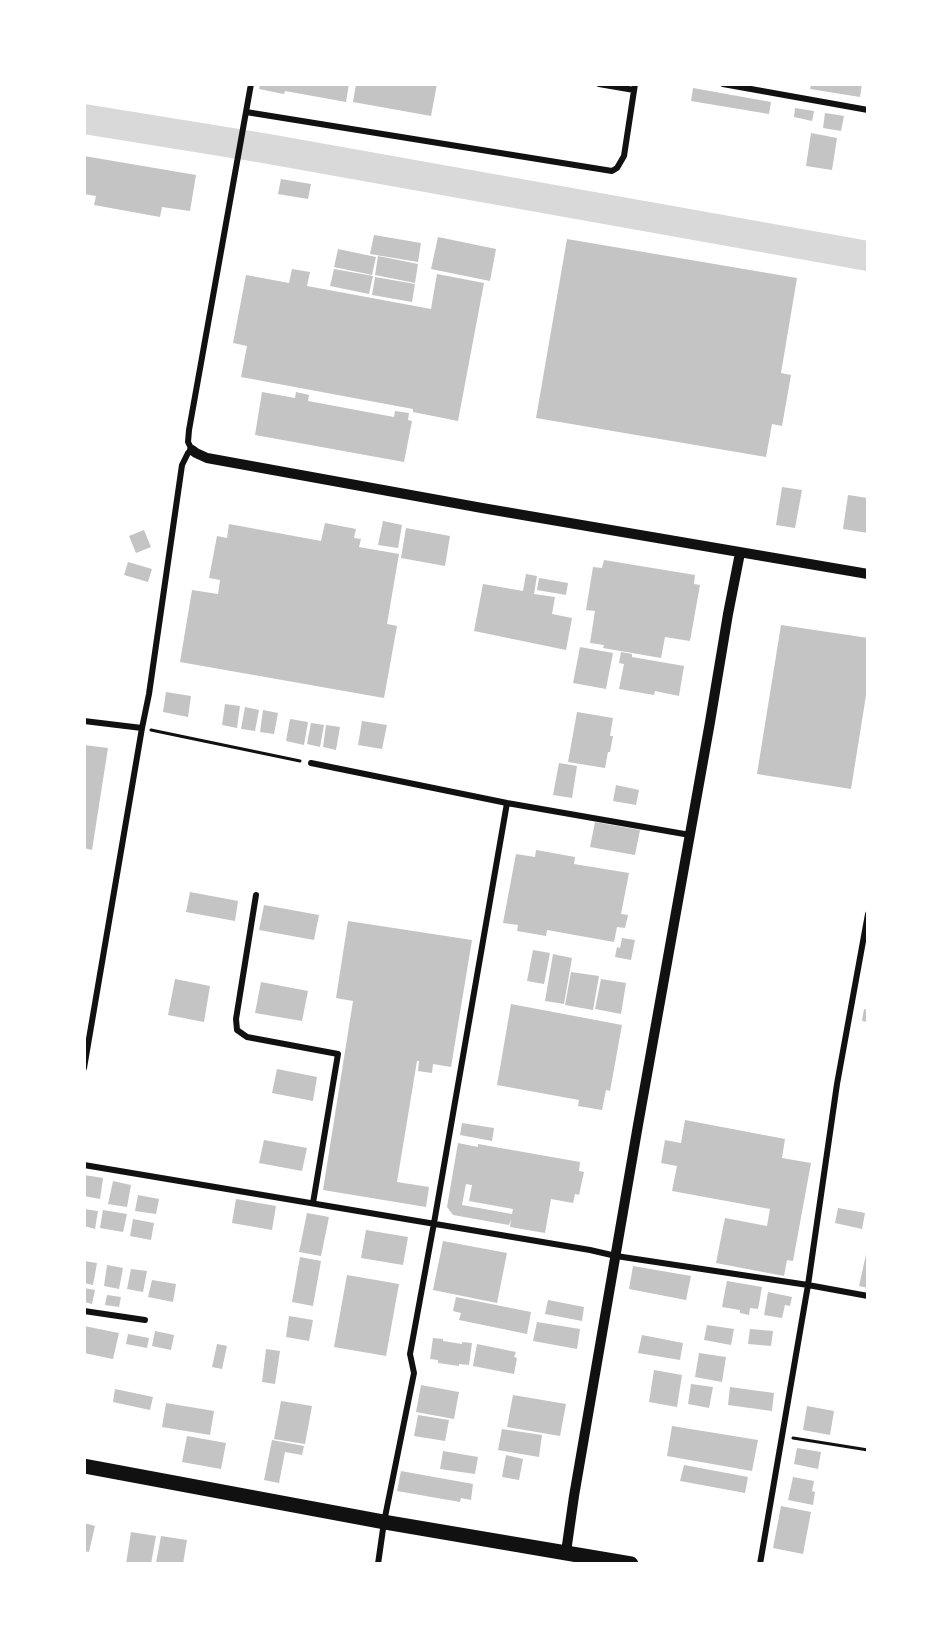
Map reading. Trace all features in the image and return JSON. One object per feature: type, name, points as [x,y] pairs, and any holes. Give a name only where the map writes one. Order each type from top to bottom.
[{"type":"main road","points":[[84,1466],[621,1563]]},
{"type":"street","points":[[251,84],[189,430],[188,442],[192,450],[207,458],[868,574]]},
{"type":"street","points":[[246,112],[612,171],[617,168],[624,156],[635,87],[599,84]]},
{"type":"street","points":[[723,84],[868,110]]},
{"type":"street","points":[[84,1068],[149,694],[182,465],[192,450]]},
{"type":"street","points":[[566,1552],[740,553]]},
{"type":"street","points":[[84,721],[142,728]]},
{"type":"street","points":[[311,763],[507,803],[690,835]]},
{"type":"street","points":[[378,1564],[384,1522],[414,1373],[410,1354],[507,803]]},
{"type":"street","points":[[256,895],[236,1019],[237,1030],[247,1037],[338,1054],[313,1203]]},
{"type":"street","points":[[760,1564],[808,1285],[837,1084],[868,914]]},
{"type":"street","points":[[84,1016],[93,1017]]},
{"type":"street","points":[[84,1165],[434,1223],[616,1256],[868,1296]]},
{"type":"street","points":[[84,1311],[145,1320]]},
{"type":"path","points":[[142,728],[311,763]]},
{"type":"path","points":[[782,1436],[868,1450]]},
{"type":"building","points":[[260,84],[349,84],[346,102],[285,91],[284,94],[259,89]]},
{"type":"building","points":[[356,84],[437,84],[431,116],[353,102]]},
{"type":"building","points":[[811,84],[862,84],[860,97],[810,89]]},
{"type":"building","points":[[693,88],[771,102],[769,114],[691,101]]},
{"type":"building","points":[[795,108],[814,111],[812,121],[794,117]]},
{"type":"building","points":[[825,113],[844,116],[841,131],[823,128]]},
{"type":"building","points":[[811,133],[837,138],[832,170],[806,166]]},
{"type":"building","points":[[84,156],[196,175],[190,211],[162,207],[160,217],[94,205],[96,196],[84,194]]},
{"type":"building","points":[[281,179],[311,184],[308,199],[278,194]]},
{"type":"building","points":[[374,235],[421,243],[418,262],[370,254]]},
{"type":"building","points":[[438,237],[496,249],[490,281],[431,269]]},
{"type":"building","points":[[567,239],[797,278],[781,373],[791,375],[782,426],[772,424],[766,457],[536,418]]},
{"type":"building","points":[[338,249],[376,257],[372,275],[334,267]]},
{"type":"building","points":[[378,256],[418,264],[415,283],[375,275]]},
{"type":"building","points":[[292,269],[310,272],[307,286],[431,309],[437,274],[484,283],[458,421],[413,412],[413,409],[241,377],[247,346],[233,343],[246,275],[289,283]]},
{"type":"building","points":[[334,269],[373,276],[369,294],[330,286]]},
{"type":"building","points":[[375,277],[415,284],[412,302],[372,295]]},
{"type":"building","points":[[262,392],[295,398],[296,392],[309,395],[308,401],[394,417],[395,411],[409,413],[408,420],[412,421],[404,462],[255,435]]},
{"type":"building","points":[[782,487],[802,490],[795,528],[776,525]]},
{"type":"building","points":[[848,495],[868,498],[868,533],[843,529]]},
{"type":"building","points":[[383,521],[402,525],[398,548],[378,545]]},
{"type":"building","points":[[325,523],[356,529],[354,538],[361,539],[359,547],[399,554],[387,624],[397,626],[384,698],[180,662],[192,590],[218,594],[220,580],[209,578],[217,536],[227,538],[229,524],[321,541]]},
{"type":"building","points":[[406,528],[450,536],[445,566],[401,558]]},
{"type":"building","points":[[144,530],[151,547],[136,553],[129,536]]},
{"type":"building","points":[[604,560],[695,575],[694,584],[700,585],[690,641],[665,637],[661,658],[603,648],[604,645],[590,643],[595,611],[586,610],[593,567],[602,568]]},
{"type":"building","points":[[128,562],[152,569],[148,582],[124,575]]},
{"type":"building","points":[[526,574],[537,576],[534,594],[555,597],[552,614],[572,618],[566,650],[474,631],[483,584],[523,591]]},
{"type":"building","points":[[539,578],[568,583],[566,595],[537,590]]},
{"type":"building","points":[[781,625],[868,638],[868,683],[851,789],[757,774]]},
{"type":"building","points":[[580,647],[613,653],[606,689],[573,683]]},
{"type":"building","points":[[621,652],[632,654],[632,657],[684,666],[679,696],[655,691],[654,695],[619,689],[624,664],[619,663]]},
{"type":"building","points":[[166,692],[191,696],[188,717],[163,712]]},
{"type":"building","points":[[225,704],[240,706],[237,728],[222,725]]},
{"type":"building","points":[[245,707],[259,710],[255,731],[241,729]]},
{"type":"building","points":[[263,710],[278,713],[274,734],[260,732]]},
{"type":"building","points":[[577,712],[613,718],[610,736],[613,736],[605,768],[568,762]]},
{"type":"building","points":[[290,719],[308,722],[304,745],[286,741]]},
{"type":"building","points":[[362,721],[387,725],[382,749],[358,745]]},
{"type":"building","points":[[311,723],[324,725],[320,747],[307,744]]},
{"type":"building","points":[[326,725],[340,727],[336,750],[323,747]]},
{"type":"building","points":[[84,745],[108,748],[92,850],[84,848]]},
{"type":"building","points":[[559,763],[577,766],[572,798],[553,795]]},
{"type":"building","points":[[616,785],[639,790],[636,805],[613,801]]},
{"type":"building","points":[[595,822],[640,830],[635,855],[590,847]]},
{"type":"building","points":[[536,850],[575,857],[574,864],[629,873],[621,914],[628,915],[625,928],[617,927],[614,942],[547,930],[546,936],[517,931],[518,925],[503,923],[516,854],[535,857]]},
{"type":"building","points":[[190,892],[238,901],[235,921],[186,912]]},
{"type":"building","points":[[264,905],[319,915],[314,940],[259,930]]},
{"type":"building","points":[[348,921],[472,940],[451,1067],[433,1064],[432,1073],[418,1071],[419,1061],[417,1061],[397,1182],[429,1187],[426,1207],[323,1190],[353,1001],[336,998]]},
{"type":"building","points":[[622,938],[635,940],[631,960],[615,957]]},
{"type":"building","points":[[533,950],[550,953],[544,984],[527,981]]},
{"type":"building","points":[[553,954],[572,958],[564,1004],[545,1001]]},
{"type":"building","points":[[571,972],[599,976],[593,1010],[565,1005]]},
{"type":"building","points":[[175,979],[210,986],[204,1022],[168,1015]]},
{"type":"building","points":[[601,979],[626,983],[621,1014],[595,1009]]},
{"type":"building","points":[[261,982],[308,991],[302,1021],[255,1013]]},
{"type":"building","points":[[511,1004],[622,1025],[610,1091],[606,1090],[602,1110],[578,1106],[579,1100],[497,1085]]},
{"type":"building","points":[[864,1009],[868,1010],[868,1022],[862,1021]]},
{"type":"building","points":[[277,1069],[317,1077],[313,1101],[272,1093]]},
{"type":"building","points":[[685,1120],[785,1139],[782,1158],[811,1163],[793,1261],[787,1260],[784,1276],[716,1263],[725,1218],[767,1226],[770,1209],[672,1191],[677,1166],[661,1163],[665,1140],[681,1143]]},
{"type":"building","points":[[462,1123],[494,1128],[492,1141],[460,1135]]},
{"type":"building","points":[[264,1140],[307,1148],[302,1171],[259,1163]]},
{"type":"building","points":[[458,1143],[478,1147],[478,1144],[580,1162],[579,1171],[584,1172],[579,1195],[575,1194],[573,1203],[551,1199],[545,1233],[510,1227],[511,1219],[509,1225],[453,1215],[447,1207]],"holes":[[[466,1184],[472,1185],[469,1201],[513,1209],[512,1214],[462,1205]]]},
{"type":"building","points":[[84,1175],[103,1178],[100,1199],[84,1196]]},
{"type":"building","points":[[113,1181],[131,1185],[127,1207],[108,1204]]},
{"type":"building","points":[[138,1195],[159,1199],[156,1214],[135,1211]]},
{"type":"building","points":[[236,1199],[276,1206],[272,1230],[232,1223]]},
{"type":"building","points":[[838,1208],[865,1213],[862,1229],[835,1223]]},
{"type":"building","points":[[84,1209],[98,1211],[95,1229],[84,1226]]},
{"type":"building","points":[[103,1210],[127,1214],[123,1232],[100,1228]]},
{"type":"building","points":[[307,1213],[329,1217],[321,1256],[299,1252]]},
{"type":"building","points":[[133,1219],[154,1223],[151,1240],[130,1236]]},
{"type":"building","points":[[366,1230],[408,1237],[403,1265],[361,1258]]},
{"type":"building","points":[[443,1241],[507,1253],[497,1303],[433,1290]]},
{"type":"building","points":[[868,1250],[868,1288],[859,1286]]},
{"type":"building","points":[[300,1257],[321,1261],[313,1306],[292,1302]]},
{"type":"building","points":[[84,1261],[97,1263],[93,1285],[84,1283]]},
{"type":"building","points":[[107,1265],[123,1268],[119,1289],[104,1286]]},
{"type":"building","points":[[633,1266],[691,1276],[686,1300],[629,1289]]},
{"type":"building","points":[[131,1269],[147,1271],[143,1292],[127,1289]]},
{"type":"building","points":[[347,1275],[399,1284],[386,1356],[334,1347]]},
{"type":"building","points":[[152,1280],[176,1284],[173,1302],[148,1297]]},
{"type":"building","points":[[727,1281],[762,1287],[758,1309],[750,1308],[749,1315],[740,1313],[740,1310],[722,1307]]},
{"type":"building","points":[[84,1288],[95,1290],[92,1304],[84,1302]]},
{"type":"building","points":[[768,1292],[792,1297],[790,1306],[785,1305],[782,1318],[764,1315]]},
{"type":"building","points":[[107,1295],[121,1297],[119,1307],[105,1305]]},
{"type":"building","points":[[456,1297],[531,1312],[527,1334],[459,1320],[461,1313],[453,1311]]},
{"type":"building","points":[[548,1300],[584,1307],[582,1321],[545,1314]]},
{"type":"building","points":[[289,1316],[313,1320],[309,1341],[286,1337]]},
{"type":"building","points":[[537,1322],[580,1329],[577,1349],[533,1341]]},
{"type":"building","points":[[707,1325],[734,1329],[731,1345],[704,1340]]},
{"type":"building","points":[[84,1326],[119,1333],[113,1359],[84,1353]]},
{"type":"building","points":[[750,1329],[773,1331],[771,1346],[748,1344]]},
{"type":"building","points":[[155,1331],[174,1335],[171,1350],[152,1346]]},
{"type":"building","points":[[128,1334],[149,1338],[147,1348],[126,1344]]},
{"type":"building","points":[[642,1335],[683,1343],[680,1360],[638,1353]]},
{"type":"building","points":[[433,1338],[462,1344],[462,1342],[472,1343],[469,1365],[438,1363],[438,1360],[430,1359]]},
{"type":"building","points":[[217,1344],[227,1346],[222,1369],[212,1367]]},
{"type":"building","points":[[477,1344],[516,1352],[514,1374],[473,1366]]},
{"type":"building","points":[[266,1349],[280,1351],[275,1384],[262,1382]]},
{"type":"building","points":[[699,1353],[726,1357],[722,1382],[695,1377]]},
{"type":"building","points":[[654,1370],[682,1375],[677,1407],[649,1402]]},
{"type":"building","points":[[691,1384],[713,1387],[709,1408],[688,1404]]},
{"type":"building","points":[[421,1385],[459,1392],[454,1419],[416,1412]]},
{"type":"building","points":[[730,1387],[774,1393],[772,1411],[728,1405]]},
{"type":"building","points":[[115,1389],[153,1397],[150,1410],[113,1402]]},
{"type":"building","points":[[513,1395],[566,1404],[560,1436],[507,1427]]},
{"type":"building","points":[[281,1401],[312,1406],[305,1444],[274,1439]]},
{"type":"building","points":[[166,1403],[214,1411],[210,1435],[162,1427]]},
{"type":"building","points":[[807,1406],[834,1411],[830,1435],[803,1430]]},
{"type":"building","points":[[418,1415],[449,1420],[445,1441],[414,1436]]},
{"type":"building","points":[[672,1426],[758,1440],[752,1471],[667,1456]]},
{"type":"building","points":[[502,1429],[542,1435],[539,1457],[498,1450]]},
{"type":"building","points":[[187,1436],[226,1443],[221,1469],[182,1462]]},
{"type":"building","points":[[272,1440],[304,1446],[302,1455],[285,1452],[279,1483],[264,1480]]},
{"type":"building","points":[[797,1448],[821,1452],[818,1469],[794,1464]]},
{"type":"building","points":[[443,1451],[478,1457],[475,1474],[440,1469]]},
{"type":"building","points":[[506,1455],[523,1459],[519,1480],[502,1477]]},
{"type":"building","points":[[684,1465],[748,1477],[745,1493],[680,1481]]},
{"type":"building","points":[[401,1471],[473,1484],[471,1500],[461,1498],[460,1502],[397,1491]]},
{"type":"building","points":[[793,1477],[814,1481],[813,1505],[788,1500]]},
{"type":"building","points":[[781,1506],[811,1512],[803,1554],[773,1548]]},
{"type":"building","points":[[84,1523],[95,1526],[89,1552],[84,1551]]},
{"type":"building","points":[[131,1532],[156,1536],[151,1564],[126,1564]]},
{"type":"building","points":[[161,1536],[187,1540],[183,1564],[156,1563]]},
{"type":"waterway","points":[[84,119],[263,148],[868,256]]}]
